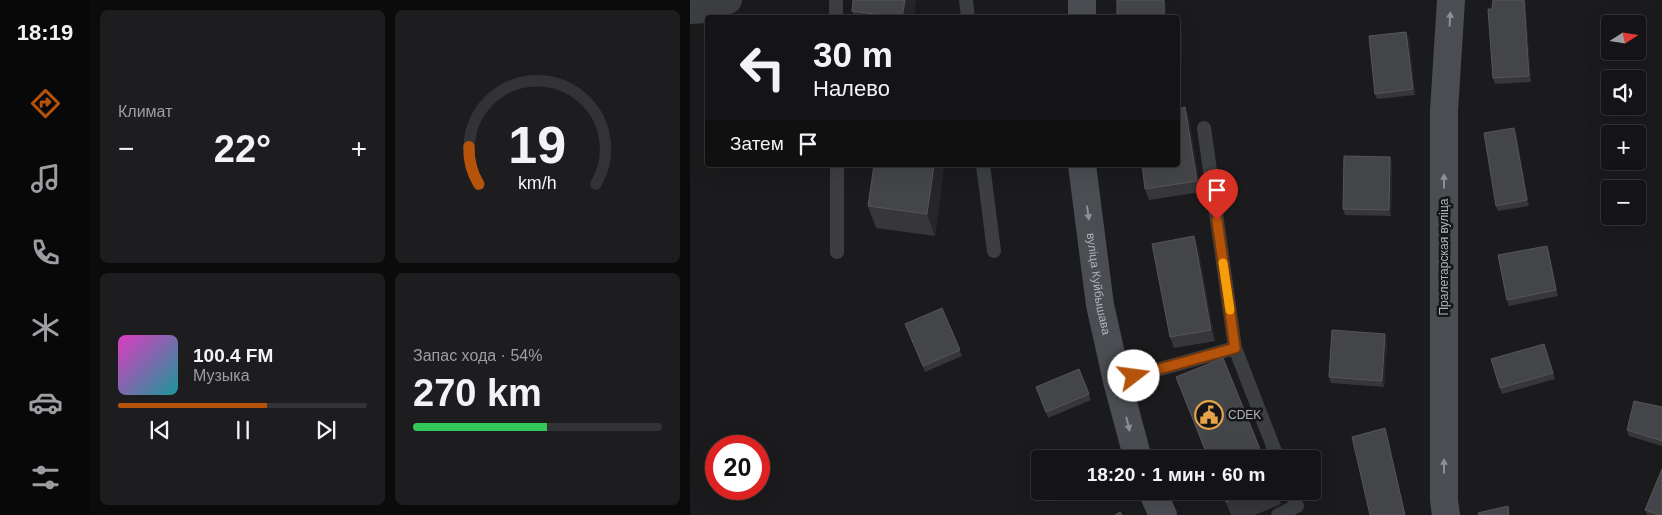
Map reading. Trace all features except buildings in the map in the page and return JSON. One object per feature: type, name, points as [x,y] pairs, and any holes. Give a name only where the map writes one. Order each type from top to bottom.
[{"type":"main road","points":[[1082,0],[1082,15]]},
{"type":"main road","name":"Пралетарская вуліца","points":[[1446,515],[1444,482],[1444,112],[1451,0]]},
{"type":"main road","name":"вуліца Куйбышава","points":[[1082,167],[1100,305],[1116,381],[1135,450]]},
{"type":"main road","points":[[1156,500],[1163,515]]},
{"type":"street","points":[[690,10],[705,9],[728,0]]},
{"type":"lane","points":[[836,0],[836,15]]},
{"type":"lane","points":[[966,0],[968,15]]},
{"type":"lane","points":[[1204,128],[1235,348],[1275,450]]},
{"type":"lane","points":[[837,167],[837,252]]},
{"type":"lane","points":[[983,167],[994,251]]},
{"type":"lane","points":[[1116,381],[1235,348]]},
{"type":"lane","points":[[1278,515],[1297,506],[1295,500]]},
{"type":"slow traffic","points":[[1223,263],[1230,310]]},
{"type":"place","name":"CDEK","points":[[1209,415]]},
{"type":"route","points":[[1134,376],[1235,348],[1217,220]]}]
